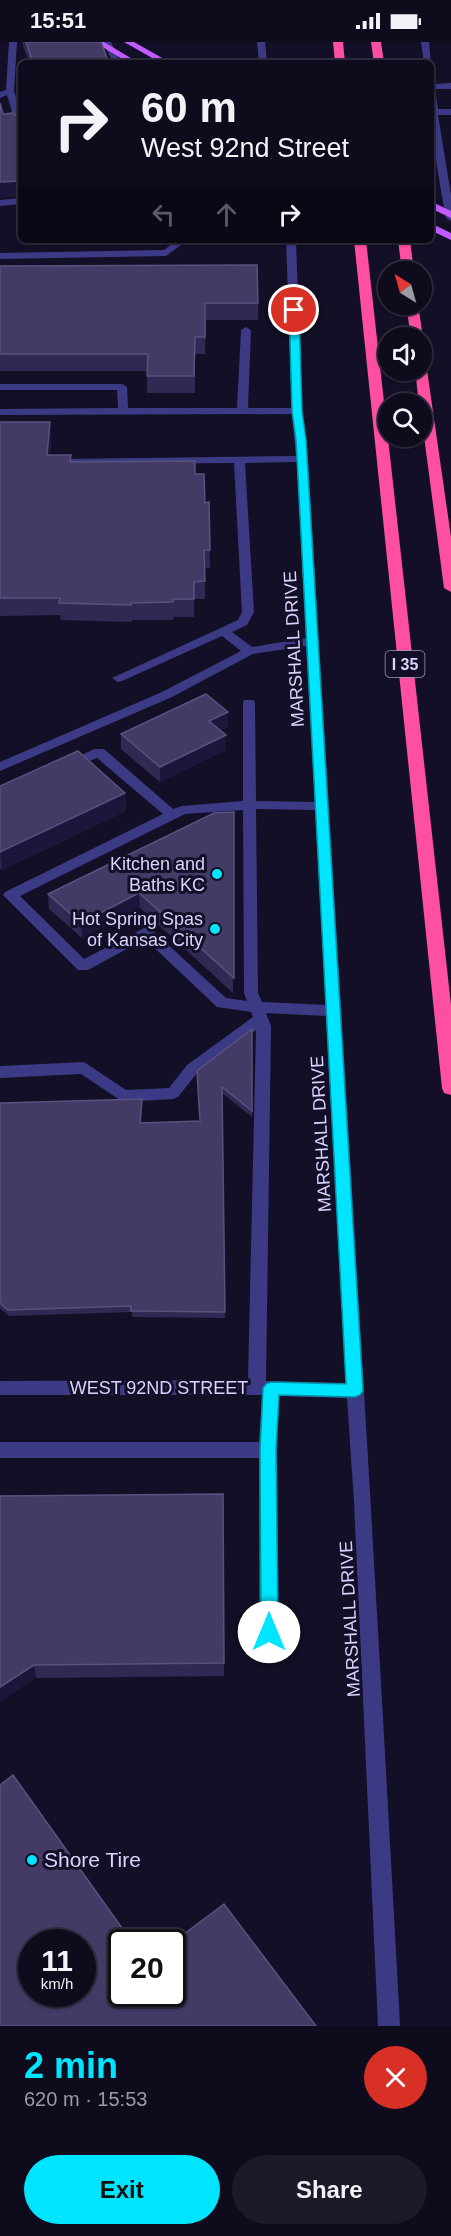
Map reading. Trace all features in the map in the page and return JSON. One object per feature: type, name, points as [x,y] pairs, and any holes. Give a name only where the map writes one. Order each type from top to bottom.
[{"type":"highway","points":[[336,42],[340,59]]},
{"type":"highway","points":[[376,42],[379,60]]},
{"type":"highway","name":"I 35","points":[[360,243],[451,1088]]},
{"type":"highway","points":[[404,243],[407,261]]},
{"type":"highway","points":[[423,381],[451,588]]},
{"type":"main road","points":[[98,42],[130,60]]},
{"type":"main road","points":[[128,42],[161,60]]},
{"type":"main road","points":[[434,206],[451,217]]},
{"type":"main road","points":[[434,228],[451,237]]},
{"type":"street","points":[[13,42],[10,90],[18,114]]},
{"type":"street","points":[[107,42],[116,60]]},
{"type":"street","points":[[261,42],[263,60]]},
{"type":"street","points":[[425,42],[428,60]]},
{"type":"street","points":[[434,87],[451,86]]},
{"type":"street","points":[[0,95],[10,90]]},
{"type":"street","points":[[434,106],[440,164],[451,217]]},
{"type":"street","points":[[435,112],[451,111]]},
{"type":"street","points":[[440,164],[451,164]]},
{"type":"street","points":[[0,203],[18,201]]},
{"type":"street","points":[[0,256],[166,253],[179,243]]},
{"type":"street","name":"MARSHALL DRIVE","points":[[291,243],[297,411],[302,459],[323,806],[363,1502],[389,2026]]},
{"type":"street","points":[[242,411],[246,330]]},
{"type":"street","points":[[0,387],[122,387],[123,411]]},
{"type":"street","points":[[0,412],[297,411]]},
{"type":"street","points":[[70,461],[302,459]]},
{"type":"street","points":[[118,678],[243,621],[248,612],[239,460]]},
{"type":"street","points":[[223,631],[250,651]]},
{"type":"street","points":[[0,767],[166,695],[250,651],[313,641]]},
{"type":"street","points":[[249,703],[251,993],[264,1026],[264,1388],[268,1450],[269,1632]]},
{"type":"street","points":[[59,770],[99,752],[172,815]]},
{"type":"street","points":[[323,806],[249,805],[182,810],[5,891],[83,966],[146,932],[222,1003],[259,1013],[334,1011]]},
{"type":"street","points":[[0,1072],[84,1068],[123,1096],[173,1093],[192,1069],[259,1013]]},
{"type":"street","name":"WEST 92ND STREET","points":[[0,1388],[264,1388],[355,1391]]},
{"type":"street","points":[[0,1450],[268,1450]]},
{"type":"building","points":[[26,42],[101,42],[108,60],[32,60]]},
{"type":"building","points":[[0,103],[3,114],[13,113],[18,117],[18,181],[0,182]]},
{"type":"building","points":[[257,265],[258,303],[205,303],[205,337],[195,337],[194,376],[147,376],[148,354],[0,354],[0,266]]},
{"type":"building","points":[[0,422],[50,422],[47,455],[71,455],[70,462],[195,461],[195,474],[204,474],[205,503],[209,502],[210,550],[204,550],[205,581],[194,582],[194,599],[131,603],[131,605],[59,603],[60,598],[0,598]]},
{"type":"building","points":[[206,694],[228,712],[209,721],[226,735],[160,767],[121,734]]},
{"type":"building","points":[[78,751],[125,793],[0,852],[0,786]]},
{"type":"building","points":[[234,812],[234,978],[139,893],[81,923],[48,894],[214,813]]},
{"type":"building","points":[[252,1029],[252,1111],[222,1087],[225,1312],[131,1311],[131,1306],[8,1310],[0,1303],[0,1103],[142,1099],[140,1123],[200,1121],[197,1071]]},
{"type":"building","points":[[223,1494],[224,1663],[34,1665],[0,1687],[0,1496]]},
{"type":"building","name":"Shore Tire","points":[[13,1775],[123,1929],[108,1929],[108,2007],[186,2007],[186,1932],[224,1904],[316,2026],[0,2026],[0,1785]]},
{"type":"place","name":"Kitchen and Baths KC","points":[[217,874]]},
{"type":"place","name":"Hot Spring Spas of Kansas City","points":[[215,929]]},
{"type":"place","name":"Shore Tire","points":[[32,1860]]},
{"type":"route","points":[[269,1632],[268,1450],[271,1388],[355,1391],[313,641],[301,440],[297,411],[294,310]]}]
